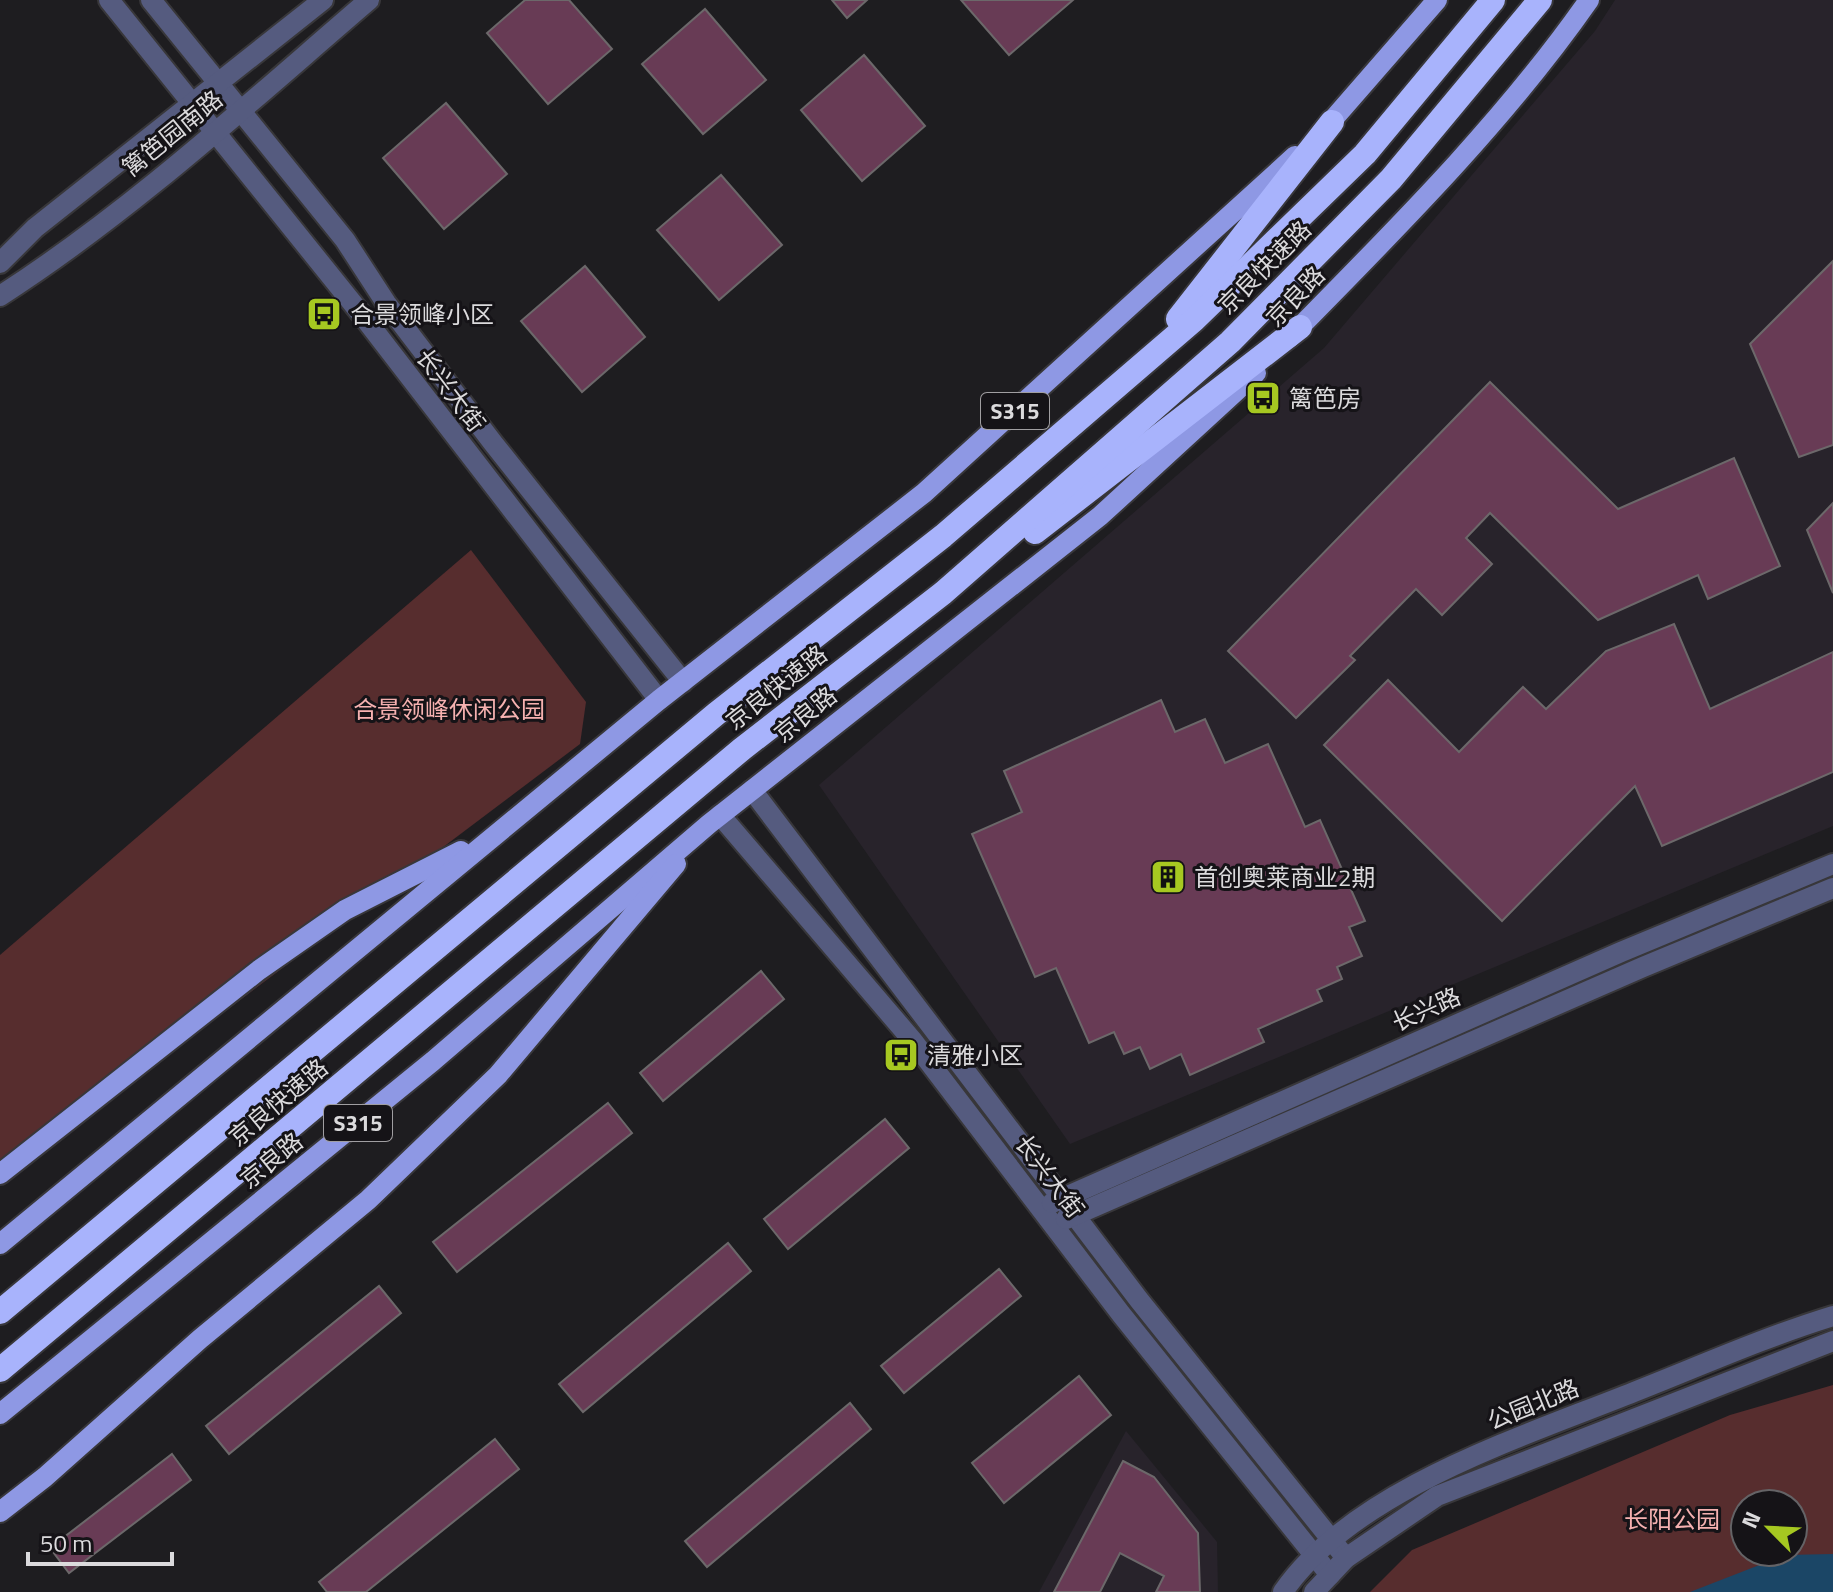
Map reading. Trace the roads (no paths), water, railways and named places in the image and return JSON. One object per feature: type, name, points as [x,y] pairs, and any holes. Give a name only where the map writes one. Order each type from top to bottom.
[{"type":"highway","name":"京良快速路","points":[[0,1312],[716,714],[943,536],[1194,320],[1365,154],[1493,0]]},
{"type":"highway","name":"京良快速路","points":[[0,1370],[730,759],[943,593],[1230,342],[1391,179],[1540,0]]},
{"type":"highway","points":[[1145,362],[1332,122]]},
{"type":"highway","points":[[943,593],[996,561],[1069,507],[1300,327]]},
{"type":"main road","name":"京良路","points":[[0,1414],[433,1061],[715,820],[1100,516],[1248,381],[1407,217],[1562,39],[1589,0]]},
{"type":"main road","name":"S315","points":[[0,1244],[659,700],[924,493],[1160,282],[1332,122],[1434,1]]},
{"type":"main road","points":[[0,1512],[45,1477],[200,1339],[368,1200],[498,1075],[715,820]]},
{"type":"main road","points":[[0,1174],[259,970],[345,910],[439,864],[513,821]]},
{"type":"street","name":"长兴大街","points":[[109,0],[366,320],[659,700]]},
{"type":"street","name":"长兴大街","points":[[151,0],[345,240],[386,303],[493,443],[683,682]]},
{"type":"street","name":"篱笆园南路","points":[[0,263],[35,228],[323,0]]},
{"type":"street","name":"篱笆园南路","points":[[0,296],[56,260],[241,111],[369,0]]},
{"type":"street","name":"长兴大街","points":[[752,790],[1074,1214],[1346,1558]]},
{"type":"street","name":"长兴大街","points":[[715,820],[885,1006],[1330,1575]]},
{"type":"street","name":"长兴路","points":[[1049,1218],[1061,1197],[1621,952],[1833,864]]},
{"type":"street","name":"长兴路","points":[[1049,1218],[1074,1214],[1628,973],[1833,888]]},
{"type":"street","name":"公园北路","points":[[1283,1592],[1332,1542],[1426,1478],[1598,1406],[1833,1316]]},
{"type":"street","name":"公园北路","points":[[1314,1592],[1346,1558],[1437,1496],[1833,1341]]},
{"type":"water","points":[[1809,1554],[1833,1554],[1833,1592],[1690,1592],[1752,1568],[1809,1568]]},
{"type":"place","name":"合景领峰小区","points":[[324,314]]},
{"type":"place","name":"篱笆房","points":[[1263,398]]},
{"type":"place","name":"首创奥莱商业2期","points":[[1168,877]]},
{"type":"place","name":"清雅小区","points":[[901,1055]]},
{"type":"park label","name":"合景领峰休闲公园","points":[[449,709]]},
{"type":"park label","name":"长阳公园","points":[[1672,1519]]}]
